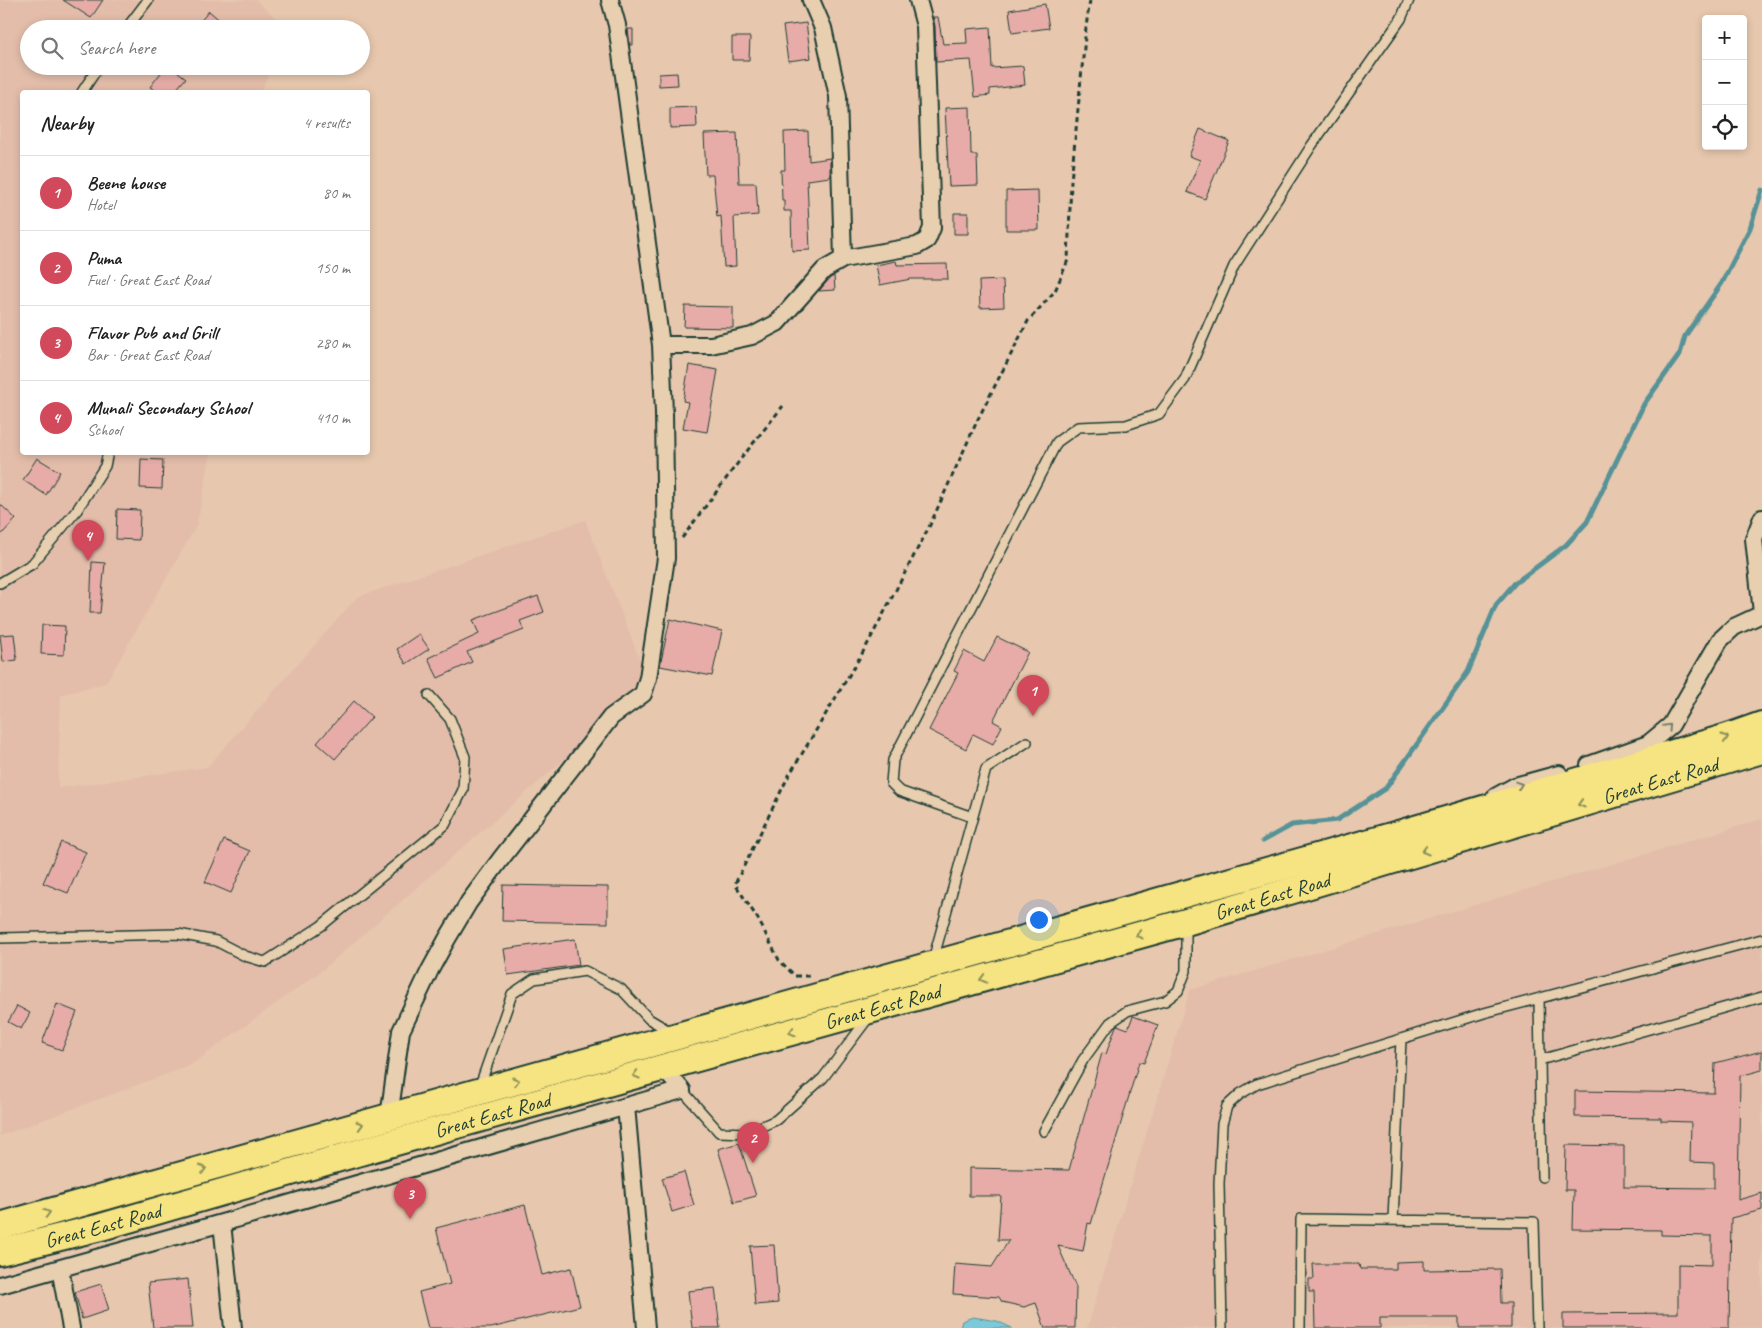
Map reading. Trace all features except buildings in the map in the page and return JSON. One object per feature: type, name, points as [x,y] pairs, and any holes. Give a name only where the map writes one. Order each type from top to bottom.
[{"type":"main road","name":"Great East Road","points":[[0,1226],[1460,816],[1728,737],[1762,725]]},
{"type":"main road","name":"Great East Road","points":[[0,1252],[110,1224],[374,1148],[1186,922],[1762,750]]},
{"type":"street","points":[[388,1117],[401,1031],[430,970],[469,902],[611,717],[643,694],[648,678],[666,558],[661,344],[617,25],[610,0]]},
{"type":"street","points":[[811,0],[823,28],[838,96],[843,258]]},
{"type":"street","points":[[661,344],[711,345],[752,336],[777,323],[824,270],[843,258],[917,246],[927,240],[932,228],[926,26],[918,0]]},
{"type":"street","points":[[1460,816],[1515,786],[1594,764],[1648,744],[1671,725],[1720,640],[1734,627],[1762,613],[1754,539],[1762,518]]},
{"type":"street","points":[[0,1285],[682,1090],[663,1068]]},
{"type":"street","points":[[626,1106],[646,1328]]},
{"type":"street","points":[[222,1223],[233,1328]]},
{"type":"street","points":[[60,1268],[71,1328]]},
{"type":"lane","points":[[133,20],[148,0]]},
{"type":"lane","points":[[972,817],[899,791],[891,783],[893,760],[1057,442],[1078,427],[1126,425],[1159,414],[1185,379],[1234,266],[1312,145],[1402,19],[1409,0]]},
{"type":"lane","points":[[83,90],[93,75]]},
{"type":"lane","points":[[0,582],[32,564],[77,510],[105,466],[107,455]]},
{"type":"lane","points":[[0,938],[178,934],[216,941],[245,956],[265,962],[321,926],[445,826],[463,790],[465,757],[450,719],[429,695]]},
{"type":"lane","points":[[932,965],[986,769],[1027,742]]},
{"type":"lane","points":[[1044,1132],[1083,1060],[1110,1023],[1127,1011],[1165,1001],[1178,991],[1186,971],[1186,922]]},
{"type":"lane","points":[[1222,1328],[1219,1184],[1222,1124],[1227,1106],[1240,1094],[1257,1084],[1484,1013],[1762,939]]},
{"type":"lane","points":[[477,1092],[512,994],[534,979],[585,971],[621,989],[649,1019],[679,1036]]},
{"type":"lane","points":[[1540,1060],[1762,998]]},
{"type":"lane","points":[[1538,999],[1542,1177]]},
{"type":"lane","points":[[682,1090],[720,1132],[747,1133],[776,1120],[823,1078],[875,1009]]},
{"type":"lane","points":[[1393,1220],[1401,1039]]},
{"type":"lane","points":[[1300,1328],[1301,1219],[1534,1222],[1537,1328]]},
{"type":"path","points":[[815,976],[795,976],[779,960],[758,919],[735,884],[788,777],[866,648],[926,534],[978,419],[1028,321],[1055,291],[1068,260],[1071,181],[1090,0]]},
{"type":"path","points":[[666,558],[707,506],[742,456],[783,406]]},
{"type":"shaded area","points":[[0,0],[256,0],[278,20],[20,20],[20,75],[268,75],[262,90],[20,90],[20,455],[211,455],[197,525],[106,683],[61,695],[58,788],[207,767],[357,597],[585,520],[650,685],[320,972],[191,1065],[0,1136]]},
{"type":"shaded area","points":[[1762,819],[1762,1328],[1087,1328],[1190,990]]},
{"type":"water","points":[[973,1317],[997,1321],[1012,1328],[960,1328],[962,1321]]},
{"type":"waterway","points":[[1263,841],[1292,825],[1337,820],[1386,788],[1468,672],[1496,605],[1515,583],[1566,545],[1587,522],[1644,404],[1680,354],[1685,336],[1722,283],[1750,228],[1762,190]]},
{"type":"place","name":"Munali Secondary School","points":[[88,561]]},
{"type":"place","name":"Beene house","points":[[1033,716]]},
{"type":"place","name":"Puma","points":[[753,1163]]},
{"type":"place","name":"Flavor Pub and Grill","points":[[410,1219]]}]
